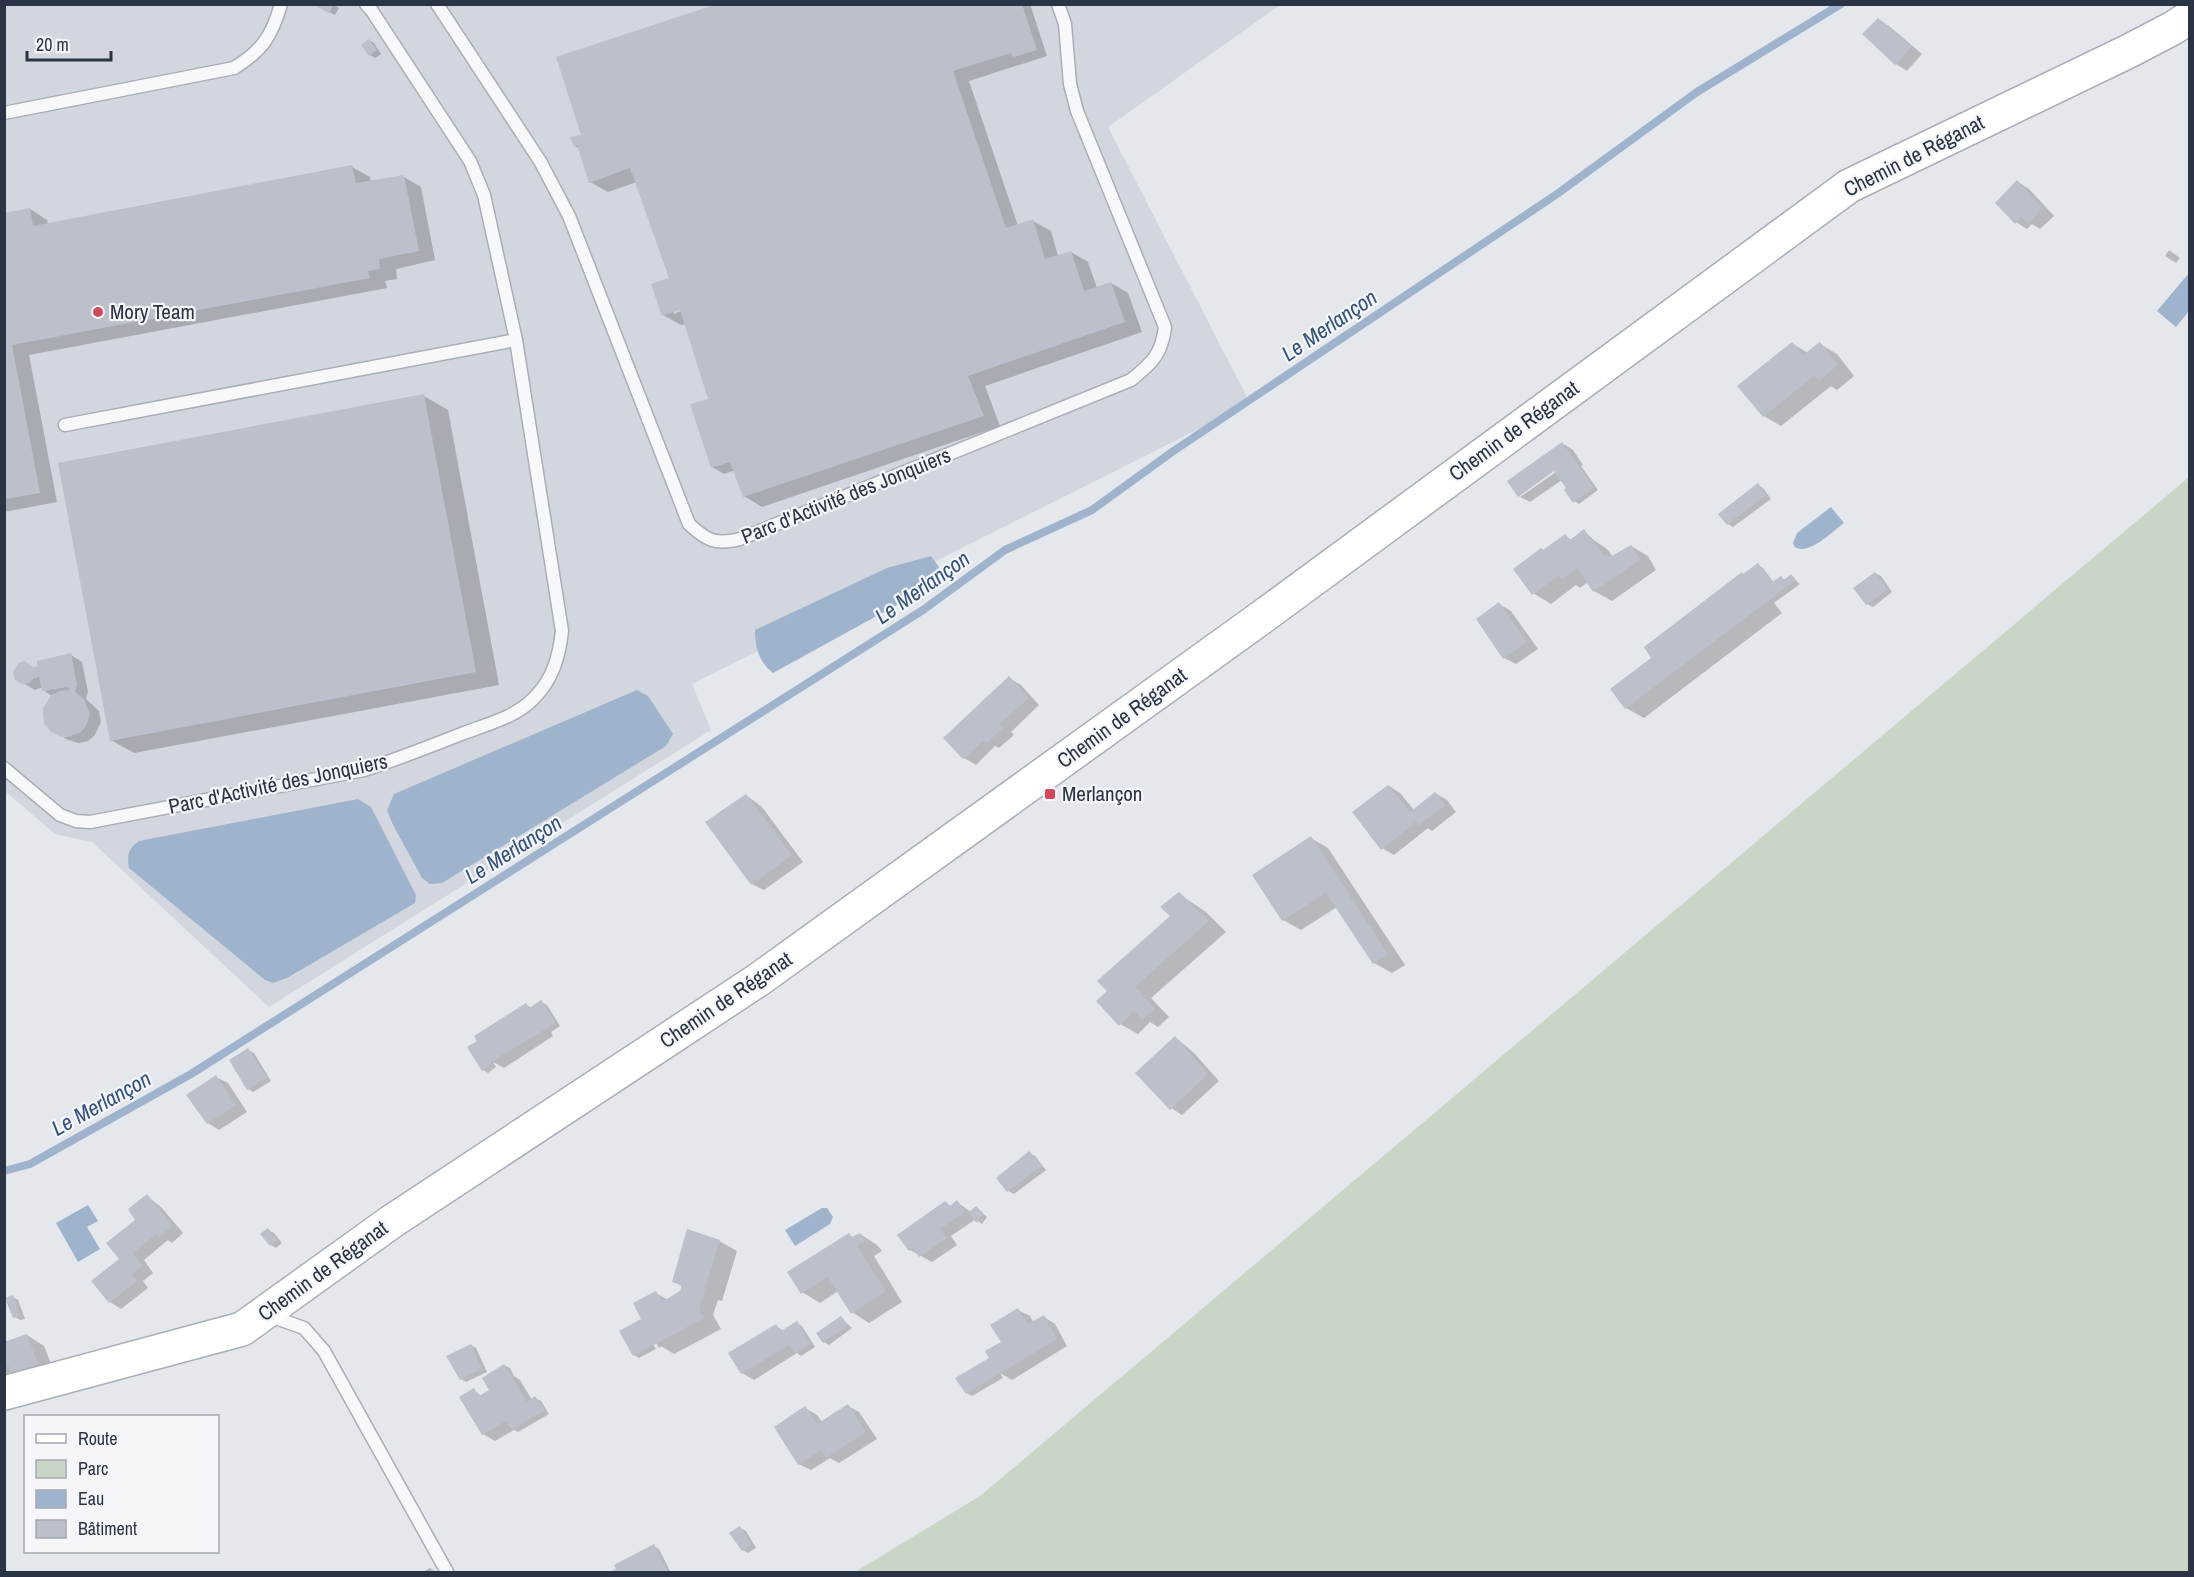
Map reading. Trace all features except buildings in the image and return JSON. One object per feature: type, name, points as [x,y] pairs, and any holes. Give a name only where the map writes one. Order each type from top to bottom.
[{"type":"street","name":"Chemin de Réganat","points":[[4,1393],[242,1329],[391,1222],[758,980],[1252,624],[1849,186],[2130,51],[2190,17]]},
{"type":"lane","points":[[4,113],[234,68],[253,57],[268,40],[281,4]]},
{"type":"lane","name":"Parc d'Activité des Jonquiers","points":[[4,768],[60,815],[76,821],[90,822],[364,770],[514,713],[533,699],[550,678],[560,654],[562,632],[516,340],[478,177],[444,121],[366,4]]},
{"type":"lane","name":"Parc d'Activité des Jonquiers","points":[[437,4],[540,161],[569,216],[689,524],[702,537],[722,544],[740,539],[1131,380],[1150,364],[1163,345],[1166,327],[1077,111],[1070,84],[1065,24],[1058,4]]},
{"type":"lane","points":[[65,425],[516,340]]},
{"type":"lane","points":[[263,1313],[304,1328],[324,1351],[447,1572]]},
{"type":"shaded area","points":[[5,5],[1280,5],[1108,127],[1250,403],[692,684],[711,730],[269,1007],[92,842],[55,834],[5,791]]},
{"type":"green space","points":[[2189,477],[2189,1572],[855,1572],[980,1496]]},
{"type":"water","points":[[2189,273],[2189,311],[2176,327],[2157,311]]},
{"type":"water","points":[[1831,507],[1844,523],[1813,546],[1800,549],[1795,547],[1793,543],[1797,533]]},
{"type":"water","points":[[931,556],[939,567],[924,590],[773,673],[761,659],[757,649],[755,630],[887,568]]},
{"type":"water","points":[[637,690],[648,696],[673,734],[666,746],[442,883],[430,884],[422,878],[387,810],[394,794]]},
{"type":"water","points":[[358,799],[371,807],[416,895],[415,903],[287,978],[273,983],[265,980],[129,868],[129,852],[139,841]]},
{"type":"water","points":[[88,1205],[98,1221],[87,1227],[100,1249],[78,1262],[56,1223]]},
{"type":"water","points":[[822,1208],[827,1208],[833,1217],[830,1224],[795,1246],[785,1230]]},
{"type":"waterway","name":"Le Merlançon","points":[[4,1171],[30,1164],[191,1074],[923,610],[1005,550],[1092,510],[1172,452],[1557,194],[1697,92],[1841,4]]},
{"type":"place","name":"Mory Team","points":[[98,312]]},
{"type":"place","name":"Merlançon","points":[[1050,794]]}]
